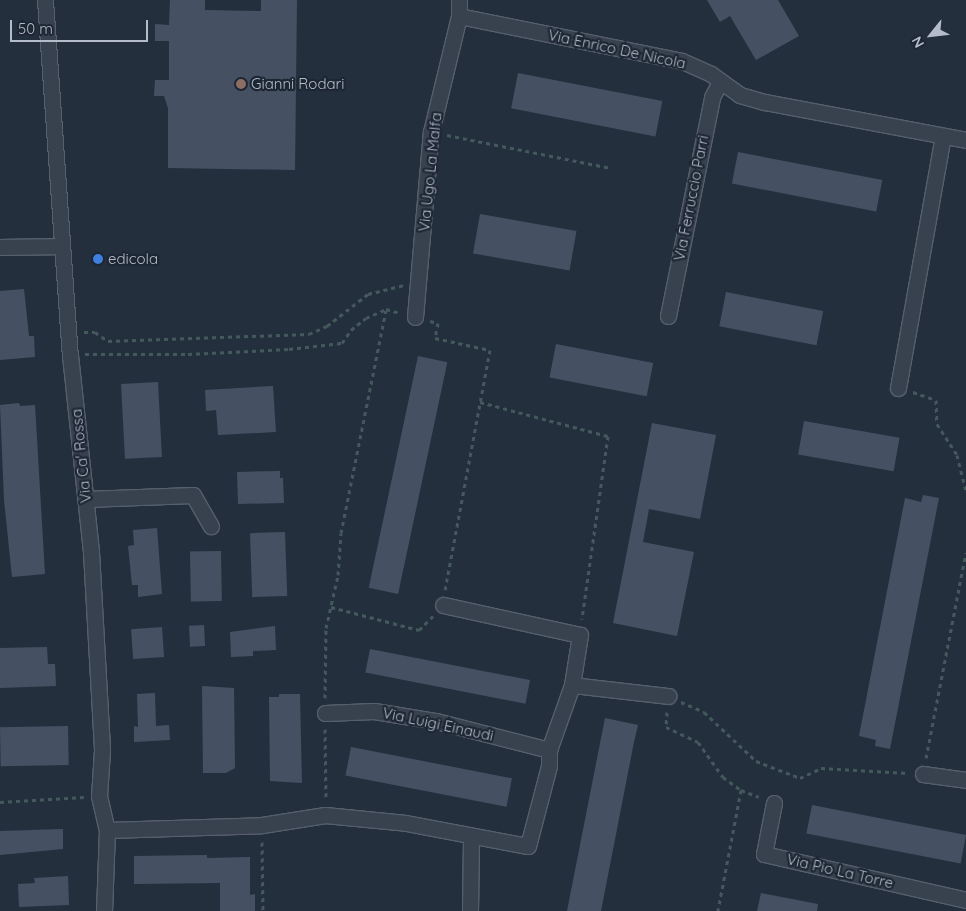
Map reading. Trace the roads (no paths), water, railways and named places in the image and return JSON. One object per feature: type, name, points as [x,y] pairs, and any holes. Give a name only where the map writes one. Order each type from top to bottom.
[{"type":"street","name":"Via Ca' Rossa","points":[[45,0],[68,333],[86,499],[102,750],[99,796],[106,830],[104,911]]},
{"type":"street","name":"Via Ugo La Malfa","points":[[415,317],[432,132],[458,16],[459,0]]},
{"type":"street","name":"Via Enrico De Nicola","points":[[458,16],[682,61],[711,74],[740,95],[766,102],[966,140]]},
{"type":"street","name":"Via Ferruccio Parri","points":[[668,316],[710,106],[720,82]]},
{"type":"street","points":[[898,388],[943,136]]},
{"type":"street","points":[[0,247],[62,246]]},
{"type":"street","points":[[86,499],[193,495],[204,508],[211,526]]},
{"type":"street","points":[[106,830],[262,825],[325,815],[406,823],[528,846],[549,766],[549,750],[572,685],[580,635],[442,606]]},
{"type":"street","points":[[572,685],[668,696]]},
{"type":"street","name":"Via Luigi Einaudi","points":[[325,713],[374,711],[436,721],[549,750]]},
{"type":"street","points":[[923,774],[966,780]]},
{"type":"street","name":"Via Pio La Torre","points":[[774,803],[764,854],[966,900]]},
{"type":"street","points":[[470,911],[471,836]]},
{"type":"place","name":"Gianni Rodari","points":[[241,84]]},
{"type":"place","name":"edicola","points":[[98,259]]}]
